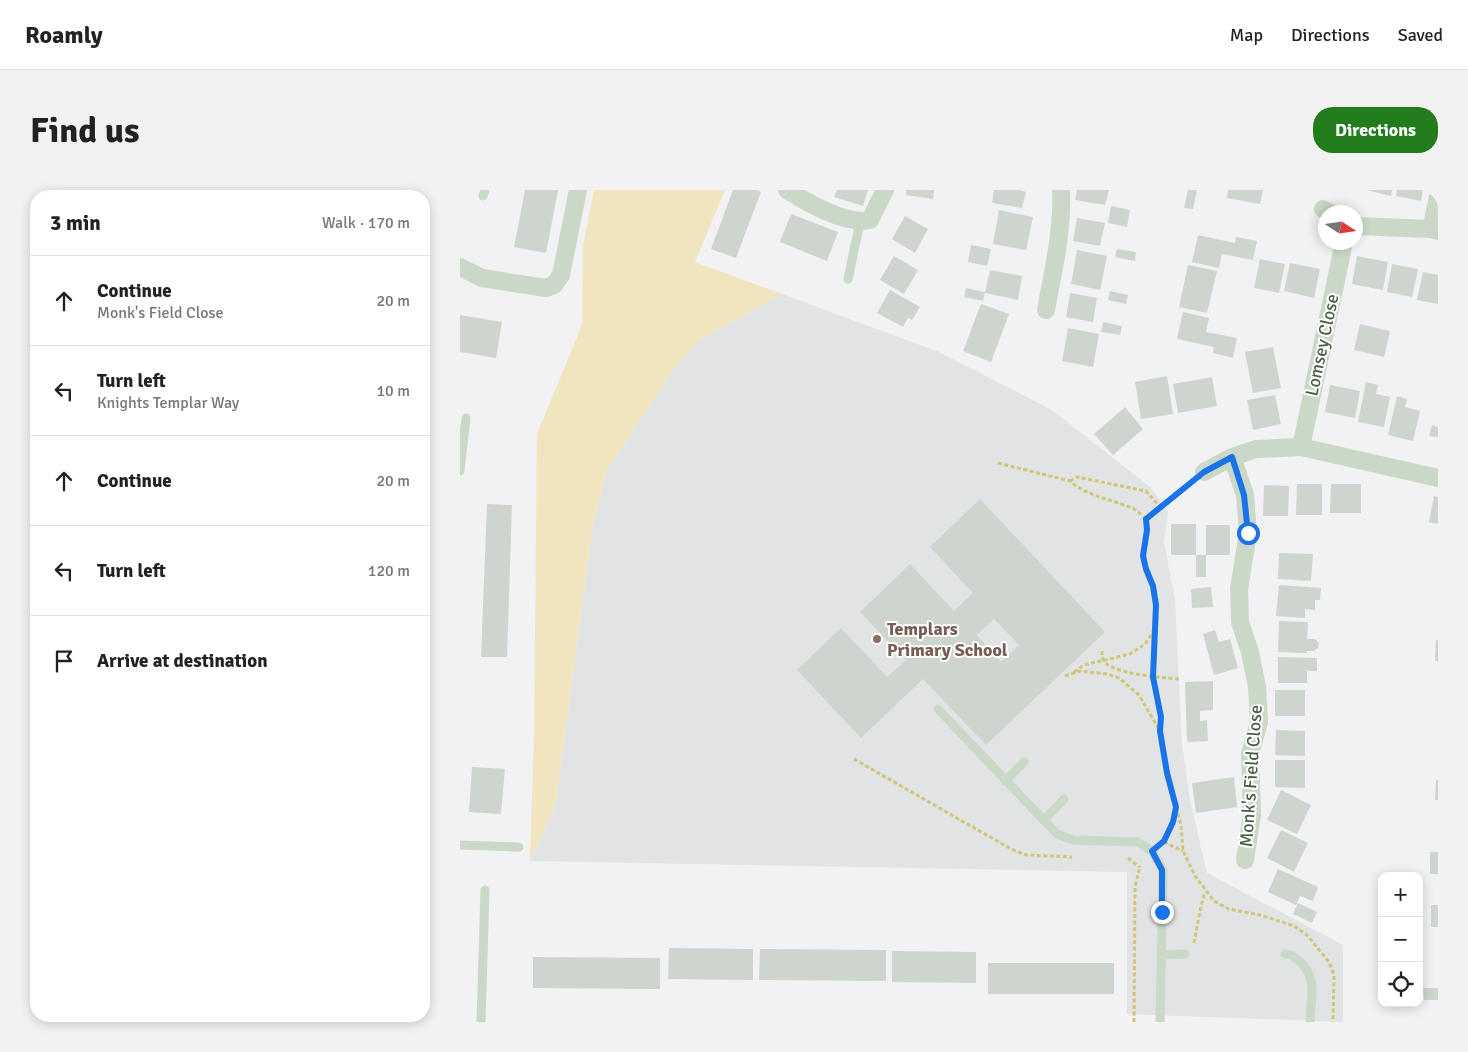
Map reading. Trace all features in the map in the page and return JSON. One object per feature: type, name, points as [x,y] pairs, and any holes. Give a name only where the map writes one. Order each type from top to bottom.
[{"type":"street","points":[[460,267],[482,278],[546,288],[554,284],[561,275],[578,190]]},
{"type":"street","points":[[787,190],[806,202],[860,222],[870,220],[885,190]]},
{"type":"street","points":[[1046,310],[1058,244],[1061,190]]},
{"type":"street","points":[[1363,226],[1435,230],[1438,198]]},
{"type":"street","name":"Lomsey Close","points":[[1301,447],[1342,250]]},
{"type":"street","points":[[1204,472],[1232,457],[1256,449],[1301,447],[1438,478]]},
{"type":"street","name":"Monk's Field Close","points":[[1232,457],[1244,495],[1248,533],[1239,589],[1240,622],[1250,652],[1257,687],[1259,722],[1250,754],[1252,814],[1245,860]]},
{"type":"lane","points":[[848,279],[860,222]]},
{"type":"lane","points":[[460,471],[466,418]]},
{"type":"lane","points":[[938,709],[1057,834],[1073,840],[1138,842],[1152,851],[1162,870],[1160,1022]]},
{"type":"lane","points":[[1005,781],[1024,762]]},
{"type":"lane","points":[[1044,820],[1064,799]]},
{"type":"lane","points":[[460,845],[519,847]]},
{"type":"lane","points":[[481,1022],[485,890]]},
{"type":"lane","points":[[1161,955],[1185,954]]},
{"type":"lane","points":[[1285,954],[1292,954],[1306,966],[1311,975],[1310,1022]]},
{"type":"path","points":[[998,463],[1070,481],[1079,489],[1135,509],[1146,519],[1147,530],[1143,556],[1153,586],[1156,605],[1153,677],[1161,717],[1160,731],[1167,773],[1180,825],[1183,851],[1195,876],[1205,892],[1214,901],[1229,909],[1260,915],[1294,926],[1307,935],[1329,962],[1334,974],[1333,1022]]},
{"type":"path","points":[[1146,519],[1204,472]]},
{"type":"path","points":[[1070,481],[1077,477],[1146,491],[1161,508]]},
{"type":"path","points":[[1071,674],[1084,665],[1130,654],[1145,644],[1156,628]]},
{"type":"path","points":[[1102,651],[1103,660],[1107,665],[1133,674],[1179,679]]},
{"type":"path","points":[[1065,676],[1080,671],[1107,674],[1119,678],[1139,695],[1160,731]]},
{"type":"path","points":[[854,759],[1011,849],[1026,855],[1074,857]]},
{"type":"path","points":[[1134,1022],[1135,887],[1139,867],[1152,851],[1164,841],[1173,822],[1176,807]]},
{"type":"path","points":[[1164,841],[1183,851]]},
{"type":"path","points":[[1120,858],[1130,858],[1139,867]]},
{"type":"path","points":[[1193,945],[1205,892]]},
{"type":"shaded area","points":[[594,190],[725,190],[695,262],[782,294],[699,340],[676,366],[607,470],[593,524],[555,807],[530,861],[534,737],[537,434],[582,325],[583,245]]},
{"type":"shaded area","name":"Templars Primary School","points":[[782,294],[939,352],[1052,410],[1150,487],[1168,511],[1164,542],[1175,600],[1182,744],[1190,800],[1207,873],[1343,945],[1343,1022],[1127,1014],[1127,872],[530,861],[555,807],[593,524],[607,470],[676,366],[699,340]]},
{"type":"building","points":[[525,190],[558,190],[546,253],[514,247]]},
{"type":"building","points":[[733,190],[757,190],[761,192],[736,258],[711,249]]},
{"type":"building","points":[[837,190],[868,190],[863,206],[834,197]]},
{"type":"building","points":[[906,190],[934,190],[933,199],[906,195]]},
{"type":"building","points":[[994,190],[1019,190],[1026,192],[1022,208],[992,203]]},
{"type":"building","points":[[1077,190],[1109,190],[1105,205],[1075,200]]},
{"type":"building","points":[[1188,190],[1197,190],[1193,209],[1184,208]]},
{"type":"building","points":[[1228,190],[1263,190],[1260,204],[1227,198]]},
{"type":"building","points":[[1366,190],[1392,190],[1391,196]]},
{"type":"building","points":[[1397,190],[1423,190],[1421,201],[1396,196]]},
{"type":"building","points":[[1111,206],[1130,210],[1127,227],[1108,223]]},
{"type":"building","points":[[999,210],[1033,217],[1026,250],[993,244]]},
{"type":"building","points":[[791,214],[838,232],[827,261],[780,242]]},
{"type":"building","points":[[905,216],[928,229],[915,253],[892,239]]},
{"type":"building","points":[[1077,218],[1105,223],[1100,246],[1073,241]]},
{"type":"building","points":[[1198,235],[1235,243],[1236,237],[1257,241],[1253,260],[1222,254],[1219,268],[1192,262]]},
{"type":"building","points":[[971,245],[991,249],[987,266],[968,262]]},
{"type":"building","points":[[1117,249],[1136,252],[1135,261],[1115,257]]},
{"type":"building","points":[[1077,250],[1107,256],[1100,290],[1071,284]]},
{"type":"building","points":[[894,256],[918,270],[904,294],[880,280]]},
{"type":"building","points":[[1357,256],[1388,262],[1383,290],[1352,284]]},
{"type":"building","points":[[1260,259],[1285,264],[1279,293],[1254,288]]},
{"type":"building","points":[[1290,263],[1320,269],[1314,298],[1284,291]]},
{"type":"building","points":[[1392,264],[1418,269],[1412,297],[1387,292]]},
{"type":"building","points":[[1188,265],[1217,271],[1207,313],[1179,307]]},
{"type":"building","points":[[990,270],[1022,276],[1018,300],[985,293]]},
{"type":"building","points":[[1423,272],[1438,275],[1438,304],[1417,300]]},
{"type":"building","points":[[966,288],[985,292],[983,301],[964,297]]},
{"type":"building","points":[[890,290],[920,307],[912,320],[908,318],[903,327],[877,313]]},
{"type":"building","points":[[1110,291],[1128,295],[1126,304],[1108,300]]},
{"type":"building","points":[[1070,293],[1097,298],[1093,322],[1066,317]]},
{"type":"building","points":[[981,304],[1009,314],[991,362],[963,351]]},
{"type":"building","points":[[1183,312],[1209,318],[1206,332],[1237,338],[1233,358],[1213,353],[1214,347],[1177,339]]},
{"type":"building","points":[[460,315],[502,322],[496,358],[460,352]]},
{"type":"building","points":[[1103,322],[1122,326],[1120,335],[1101,332]]},
{"type":"building","points":[[1360,324],[1390,331],[1384,357],[1354,350]]},
{"type":"building","points":[[1068,328],[1099,334],[1093,367],[1062,361]]},
{"type":"building","points":[[1273,347],[1281,388],[1253,393],[1245,352]]},
{"type":"building","points":[[1167,376],[1173,414],[1141,419],[1135,382]]},
{"type":"building","points":[[1212,377],[1217,406],[1178,413],[1173,384]]},
{"type":"building","points":[[1366,382],[1378,385],[1376,394],[1390,397],[1384,427],[1358,422]]},
{"type":"building","points":[[1330,385],[1360,391],[1355,418],[1325,412]]},
{"type":"building","points":[[1275,395],[1281,424],[1253,430],[1247,400]]},
{"type":"building","points":[[1397,396],[1407,399],[1405,407],[1420,411],[1413,441],[1388,435]]},
{"type":"building","points":[[1125,407],[1143,429],[1113,455],[1094,434]]},
{"type":"building","points":[[1432,425],[1438,427],[1438,437],[1429,436]]},
{"type":"building","points":[[1297,484],[1322,484],[1322,515],[1296,515]]},
{"type":"building","points":[[1331,484],[1361,484],[1361,513],[1330,513]]},
{"type":"building","points":[[1264,485],[1289,486],[1288,516],[1263,516]]},
{"type":"building","points":[[1434,496],[1438,497],[1438,524],[1429,522]]},
{"type":"building","points":[[980,499],[1105,632],[986,745],[923,679],[861,738],[797,670],[841,628],[887,677],[906,660],[860,612],[910,564],[954,611],[973,593],[930,547]],"holes":[[[994,619],[1019,645],[1001,662],[977,635]]]},
{"type":"building","points":[[487,504],[512,505],[507,657],[481,657]]},
{"type":"building","points":[[1171,524],[1196,524],[1196,555],[1171,555]]},
{"type":"building","points":[[1206,525],[1230,525],[1230,555],[1206,555]]},
{"type":"building","points":[[1279,553],[1313,554],[1311,581],[1278,579]]},
{"type":"building","points":[[1196,555],[1206,555],[1206,577],[1196,577]]},
{"type":"building","points":[[1279,585],[1321,588],[1320,600],[1315,600],[1315,610],[1305,609],[1305,618],[1276,616]]},
{"type":"building","points":[[1211,587],[1213,607],[1192,608],[1191,589]]},
{"type":"building","points":[[1279,621],[1308,622],[1307,639],[1315,639],[1319,643],[1318,648],[1314,651],[1307,651],[1307,653],[1278,652]]},
{"type":"building","points":[[1215,630],[1219,642],[1230,639],[1238,668],[1214,675],[1203,634]]},
{"type":"building","points":[[1436,640],[1438,640],[1438,661],[1435,661]]},
{"type":"building","points":[[1278,657],[1317,658],[1317,671],[1307,671],[1307,683],[1278,683]]},
{"type":"building","points":[[1213,681],[1213,710],[1200,711],[1200,721],[1207,720],[1208,741],[1187,742],[1185,682]]},
{"type":"building","points":[[1275,690],[1305,690],[1305,716],[1275,716]]},
{"type":"building","points":[[1276,730],[1305,731],[1305,756],[1275,755]]},
{"type":"building","points":[[1275,760],[1305,760],[1305,788],[1275,787]]},
{"type":"building","points":[[472,767],[505,769],[501,814],[469,812]]},
{"type":"building","points":[[1234,777],[1237,807],[1196,813],[1192,783]]},
{"type":"building","points":[[1436,780],[1438,780],[1438,800],[1435,800]]},
{"type":"building","points":[[1281,790],[1311,805],[1297,834],[1267,820]]},
{"type":"building","points":[[1281,830],[1308,843],[1294,872],[1267,858]]},
{"type":"building","points":[[1430,852],[1438,852],[1438,874],[1430,874]]},
{"type":"building","points":[[1278,869],[1318,887],[1313,901],[1300,896],[1296,905],[1268,892]]},
{"type":"building","points":[[1298,903],[1317,912],[1312,923],[1293,914]]},
{"type":"building","points":[[1431,905],[1438,905],[1438,927],[1431,927]]},
{"type":"building","points":[[669,948],[753,949],[753,980],[668,979]]},
{"type":"building","points":[[760,949],[886,950],[886,981],[759,980]]},
{"type":"building","points":[[892,951],[976,952],[976,983],[892,982]]},
{"type":"building","points":[[533,957],[660,958],[660,989],[533,988]]},
{"type":"building","points":[[988,963],[1114,963],[1114,994],[988,994]]},
{"type":"building","points":[[1423,988],[1438,988],[1438,1000],[1424,1000]]},
{"type":"place","name":"Templars Primary School","points":[[877,639]]},
{"type":"route","points":[[1162,912],[1162,870],[1152,851],[1164,841],[1173,822],[1176,807],[1167,773],[1160,731],[1161,717],[1153,677],[1156,605],[1153,586],[1143,556],[1147,530],[1146,519],[1204,472],[1232,457],[1244,495],[1248,533]]}]
